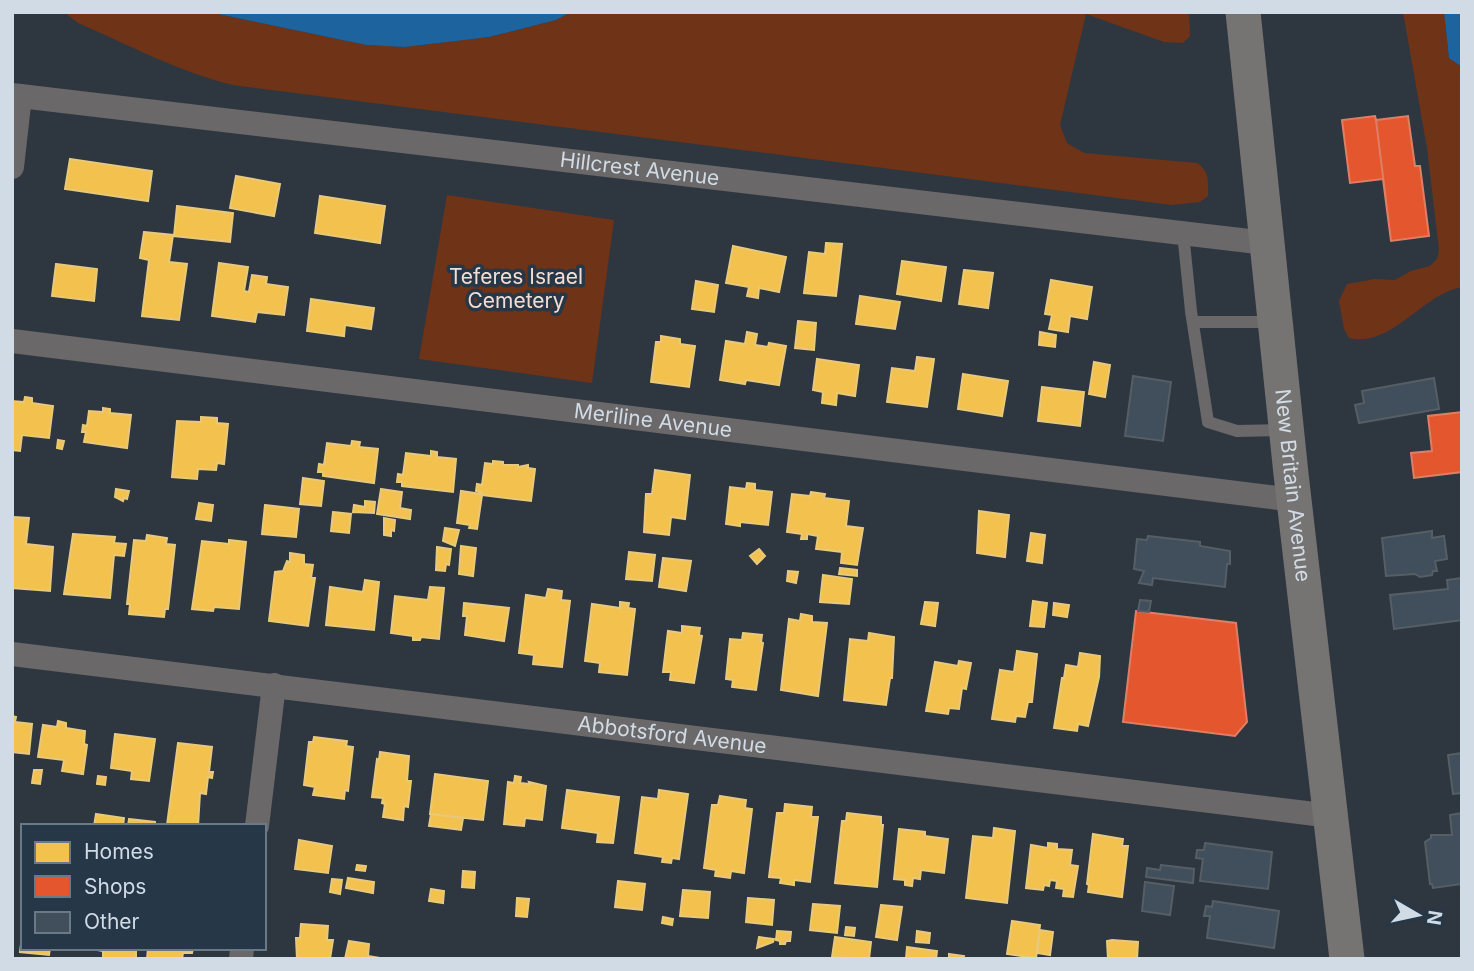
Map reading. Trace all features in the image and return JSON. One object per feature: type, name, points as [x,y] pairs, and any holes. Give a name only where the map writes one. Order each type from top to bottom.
[{"type":"main road","name":"New Britain Avenue","points":[[1243,12],[1286,430],[1347,959]]},
{"type":"street","name":"Hillcrest Avenue","points":[[16,95],[1266,243]]},
{"type":"street","points":[[12,167],[16,95]]},
{"type":"street","name":"Meriline Avenue","points":[[12,341],[1294,500]]},
{"type":"street","name":"Abbotsford Avenue","points":[[12,654],[1331,816]]},
{"type":"street","points":[[257,824],[274,685]]},
{"type":"lane","points":[[1183,233],[1208,422],[1237,431],[1286,430]]},
{"type":"lane","points":[[1193,322],[1275,322]]},
{"type":"green space","points":[[64,12],[209,12],[366,45],[405,47],[489,37],[556,20],[571,12],[1189,12],[1190,36],[1183,43],[1164,42],[1086,14],[1060,125],[1067,143],[1084,153],[1197,163],[1206,174],[1208,196],[1200,202],[1172,205],[233,85],[154,57],[78,23]]},
{"type":"green space","points":[[1403,12],[1444,12],[1449,58],[1462,67],[1462,287],[1434,299],[1379,335],[1365,339],[1349,338],[1344,329],[1339,301],[1347,284],[1375,279],[1395,280],[1411,271],[1430,266],[1437,259],[1439,250],[1427,148]]},
{"type":"green space","name":"Teferes Israel Cemetery","points":[[447,195],[614,220],[592,383],[419,359]]},
{"type":"water","points":[[209,12],[571,12],[556,20],[489,37],[405,47],[366,45]]},
{"type":"water","points":[[1444,12],[1462,12],[1462,67],[1449,58]]},
{"type":"building: Homes","points":[[70,159],[152,171],[148,201],[65,189]]},
{"type":"building: Homes","points":[[236,176],[280,184],[274,216],[230,208]]},
{"type":"building: Homes","points":[[320,196],[385,206],[380,243],[315,233]]},
{"type":"building: Homes","points":[[177,206],[233,213],[230,242],[174,236]]},
{"type":"building: Homes","points":[[144,232],[173,235],[169,262],[187,264],[179,320],[142,316],[149,260],[140,258]]},
{"type":"building: Homes","points":[[826,243],[842,244],[836,296],[804,293],[809,252],[825,254]]},
{"type":"building: Homes","points":[[733,246],[786,257],[779,292],[759,288],[758,298],[747,296],[749,287],[726,283]]},
{"type":"building: Homes","points":[[902,261],[946,267],[941,301],[897,294]]},
{"type":"building: Homes","points":[[219,263],[248,267],[244,291],[249,292],[252,275],[267,277],[266,284],[288,287],[284,315],[257,312],[255,322],[212,316]]},
{"type":"building: Homes","points":[[56,264],[97,269],[94,301],[52,296]]},
{"type":"building: Homes","points":[[964,270],[993,273],[988,308],[959,304]]},
{"type":"building: Homes","points":[[1051,280],[1092,287],[1087,319],[1070,316],[1068,332],[1049,329],[1052,315],[1045,314]]},
{"type":"building: Homes","points":[[696,281],[718,285],[714,312],[692,309]]},
{"type":"building: Homes","points":[[860,296],[900,302],[895,329],[856,324]]},
{"type":"building: Homes","points":[[311,299],[374,308],[371,329],[345,325],[344,336],[307,331]]},
{"type":"building: Homes","points":[[798,321],[816,323],[814,350],[795,348]]},
{"type":"building: Homes","points":[[747,332],[757,334],[755,345],[768,347],[769,343],[786,346],[779,385],[746,380],[745,384],[720,380],[726,341],[745,344]]},
{"type":"building: Homes","points":[[1040,332],[1056,335],[1055,347],[1039,345]]},
{"type":"building: Homes","points":[[661,336],[680,339],[680,344],[695,346],[689,387],[651,382],[656,342],[661,342]]},
{"type":"building: Homes","points":[[917,357],[934,359],[927,407],[887,402],[892,368],[915,371]]},
{"type":"building: Homes","points":[[817,359],[859,365],[855,396],[837,393],[836,405],[822,403],[823,392],[813,390]]},
{"type":"building: Homes","points":[[1094,362],[1110,365],[1105,397],[1089,394]]},
{"type":"building: Homes","points":[[963,374],[1008,381],[1002,416],[958,409]]},
{"type":"building: Homes","points":[[1042,387],[1084,392],[1080,426],[1038,421]]},
{"type":"building: Homes","points":[[25,397],[32,398],[32,403],[53,406],[49,438],[22,435],[20,451],[12,450],[12,401],[24,402]]},
{"type":"building: Homes","points":[[103,408],[110,409],[110,413],[131,415],[127,448],[84,442],[86,432],[82,432],[83,425],[87,426],[89,411],[103,412]]},
{"type":"building: Homes","points":[[201,417],[217,418],[217,423],[228,424],[224,464],[217,463],[216,470],[198,469],[197,479],[172,477],[177,421],[201,422]]},
{"type":"building: Homes","points":[[58,440],[64,441],[62,449],[57,448]]},
{"type":"building: Homes","points":[[352,441],[360,442],[359,447],[378,449],[374,483],[323,476],[323,472],[318,472],[319,464],[324,465],[327,443],[351,446]]},
{"type":"building: Homes","points":[[431,451],[437,452],[437,457],[456,459],[453,492],[402,486],[402,482],[397,482],[398,474],[403,475],[406,453],[431,456]]},
{"type":"building: Homes","points":[[493,461],[518,467],[528,465],[528,468],[535,469],[531,501],[482,495],[477,529],[457,523],[461,491],[481,494],[476,491],[477,484],[482,485],[485,463],[493,464]]},
{"type":"building: Homes","points":[[655,470],[690,475],[685,519],[671,517],[669,535],[644,532],[646,494],[652,494]]},
{"type":"building: Homes","points":[[303,478],[324,481],[321,506],[300,504]]},
{"type":"building: Homes","points":[[747,483],[755,484],[755,490],[772,492],[768,525],[740,522],[740,526],[726,524],[730,487],[746,489]]},
{"type":"building: Homes","points":[[116,489],[129,491],[127,499],[124,498],[123,501],[115,497]]},
{"type":"building: Homes","points":[[381,489],[402,492],[400,508],[411,510],[410,519],[377,514]]},
{"type":"building: Homes","points":[[811,492],[825,494],[824,498],[849,501],[846,526],[863,528],[857,565],[841,563],[842,552],[816,549],[818,536],[807,534],[807,539],[801,539],[802,534],[787,532],[792,494],[810,496]]},
{"type":"building: Homes","points":[[365,501],[375,502],[374,513],[353,512],[354,505],[365,507]]},
{"type":"building: Homes","points":[[199,503],[213,505],[211,521],[196,519]]},
{"type":"building: Homes","points":[[265,505],[299,509],[296,537],[262,534]]},
{"type":"building: Homes","points":[[979,511],[1009,515],[1005,557],[977,553]]},
{"type":"building: Homes","points":[[333,512],[351,514],[349,533],[331,531]]},
{"type":"building: Homes","points":[[13,517],[29,518],[26,544],[53,547],[50,591],[12,588]]},
{"type":"building: Homes","points":[[384,518],[395,520],[391,536],[384,535]]},
{"type":"building: Homes","points":[[445,528],[459,530],[455,546],[443,541]]},
{"type":"building: Homes","points":[[1031,533],[1045,535],[1042,563],[1027,561]]},
{"type":"building: Homes","points":[[73,534],[115,537],[114,543],[126,544],[124,556],[114,555],[110,598],[64,594]]},
{"type":"building: Homes","points":[[147,535],[167,538],[166,544],[175,545],[168,609],[165,609],[164,617],[129,614],[130,604],[127,604],[134,540],[146,541]]},
{"type":"building: Homes","points":[[229,540],[246,542],[239,609],[192,609],[202,541],[229,544]]},
{"type":"building: Homes","points":[[461,546],[476,548],[473,576],[459,574]]},
{"type":"building: Homes","points":[[437,547],[451,549],[449,565],[446,564],[445,571],[436,570]]},
{"type":"building: Homes","points":[[759,549],[765,556],[757,564],[750,556]]},
{"type":"building: Homes","points":[[629,552],[655,555],[652,581],[626,579]]},
{"type":"building: Homes","points":[[290,553],[304,555],[304,564],[313,565],[311,578],[315,578],[308,626],[269,621],[275,572],[283,571],[287,561],[290,562]]},
{"type":"building: Homes","points":[[663,558],[691,561],[686,591],[659,587]]},
{"type":"building: Homes","points":[[840,568],[857,570],[857,576],[839,574]]},
{"type":"building: Homes","points":[[788,571],[798,572],[796,583],[787,581]]},
{"type":"building: Homes","points":[[823,575],[852,579],[849,604],[820,602]]},
{"type":"building: Homes","points":[[365,580],[379,582],[374,630],[326,625],[330,587],[363,592]]},
{"type":"building: Homes","points":[[430,587],[444,588],[439,639],[421,637],[420,640],[413,640],[413,636],[391,633],[395,596],[428,600]]},
{"type":"building: Homes","points":[[548,589],[562,591],[561,600],[570,601],[562,667],[533,664],[534,655],[519,653],[526,595],[546,598]]},
{"type":"building: Homes","points":[[1033,601],[1047,603],[1044,627],[1030,626]]},
{"type":"building: Homes","points":[[620,602],[629,603],[628,608],[635,609],[627,675],[599,672],[600,663],[585,661],[592,604],[620,608]]},
{"type":"building: Homes","points":[[925,602],[938,603],[935,626],[921,624]]},
{"type":"building: Homes","points":[[464,603],[509,608],[504,641],[465,635],[467,616],[463,616]]},
{"type":"building: Homes","points":[[1054,603],[1069,605],[1067,617],[1053,615]]},
{"type":"building: Homes","points":[[801,614],[812,616],[812,622],[827,623],[818,696],[781,690],[789,619],[800,621]]},
{"type":"building: Homes","points":[[682,626],[700,628],[699,635],[702,636],[694,683],[670,680],[671,672],[663,672],[668,631],[682,633]]},
{"type":"building: Homes","points":[[743,633],[762,635],[756,690],[732,687],[733,680],[726,679],[730,639],[742,640]]},
{"type":"building: Homes","points":[[869,633],[894,637],[892,678],[886,705],[844,700],[850,639],[868,641]]},
{"type":"building: Homes","points":[[1017,651],[1037,654],[1032,702],[1028,702],[1025,717],[1016,716],[1015,722],[992,719],[1000,670],[1014,672]]},
{"type":"building: Homes","points":[[1080,653],[1100,656],[1099,677],[1088,726],[1078,724],[1077,731],[1054,728],[1066,665],[1078,667]]},
{"type":"building: Homes","points":[[959,661],[971,663],[966,689],[962,688],[959,709],[949,708],[948,714],[926,711],[935,662],[958,666]]},
{"type":"building: Homes","points":[[12,716],[16,717],[15,722],[32,724],[29,754],[12,752]]},
{"type":"building: Homes","points":[[58,721],[66,723],[66,728],[85,731],[84,744],[87,745],[83,774],[62,771],[64,760],[38,757],[43,725],[57,727]]},
{"type":"building: Homes","points":[[115,734],[155,739],[149,781],[131,779],[132,771],[111,768]]},
{"type":"building: Homes","points":[[314,737],[347,741],[346,746],[353,747],[348,791],[345,790],[344,799],[313,795],[315,787],[304,785],[309,742],[313,742]]},
{"type":"building: Homes","points":[[178,743],[212,747],[209,772],[213,772],[212,778],[208,777],[206,794],[200,793],[198,824],[167,824]]},
{"type":"building: Homes","points":[[380,752],[409,756],[407,781],[411,781],[408,807],[404,806],[403,820],[383,817],[383,798],[372,797]]},
{"type":"building: Homes","points":[[34,770],[42,770],[40,784],[32,783]]},
{"type":"building: Homes","points":[[435,774],[488,781],[483,820],[430,814]]},
{"type":"building: Homes","points":[[98,776],[106,777],[105,785],[97,784]]},
{"type":"building: Homes","points":[[515,776],[521,777],[520,783],[546,786],[542,820],[525,818],[524,826],[504,824],[508,782],[514,783]]},
{"type":"building: Homes","points":[[567,790],[619,797],[613,843],[597,842],[598,833],[562,828]]},
{"type":"building: Homes","points":[[659,790],[688,794],[679,859],[672,858],[671,863],[662,862],[663,857],[635,853],[642,797],[658,799]]},
{"type":"building: Homes","points":[[720,796],[746,800],[745,808],[752,809],[744,873],[731,871],[730,878],[715,876],[716,870],[704,868],[712,805],[718,805]]},
{"type":"building: Homes","points":[[785,804],[812,807],[811,817],[818,817],[810,882],[794,880],[794,885],[780,883],[781,878],[769,877],[777,813],[784,813]]},
{"type":"building: Homes","points":[[847,813],[881,817],[883,825],[877,887],[835,883],[842,821],[846,821]]},
{"type":"building: Homes","points":[[96,814],[124,818],[123,824],[94,824]]},
{"type":"building: Homes","points":[[431,814],[463,818],[461,830],[429,826]]},
{"type":"building: Homes","points":[[129,819],[155,822],[155,824],[128,824]]},
{"type":"building: Homes","points":[[994,828],[1015,831],[1007,903],[966,898],[973,836],[993,838]]},
{"type":"building: Homes","points":[[899,829],[925,832],[925,836],[948,839],[944,873],[921,870],[920,879],[913,878],[912,886],[905,885],[905,880],[894,879]]},
{"type":"building: Homes","points":[[1093,834],[1123,839],[1122,846],[1128,846],[1122,897],[1088,892]]},
{"type":"building: Homes","points":[[299,840],[332,846],[328,873],[295,869]]},
{"type":"building: Homes","points":[[1048,843],[1057,844],[1057,849],[1072,850],[1070,865],[1078,866],[1073,897],[1063,896],[1064,889],[1056,888],[1057,881],[1050,880],[1049,886],[1044,885],[1043,890],[1026,888],[1031,845],[1048,848]]},
{"type":"building: Homes","points":[[357,865],[366,866],[365,871],[356,870]]},
{"type":"building: Homes","points":[[463,871],[475,872],[474,888],[462,887]]},
{"type":"building: Homes","points":[[348,878],[374,882],[373,893],[346,888]]},
{"type":"building: Homes","points":[[332,879],[342,880],[340,894],[330,892]]},
{"type":"building: Homes","points":[[618,881],[645,884],[642,910],[615,907]]},
{"type":"building: Homes","points":[[431,889],[444,891],[443,903],[429,901]]},
{"type":"building: Homes","points":[[683,890],[710,892],[708,918],[680,916]]},
{"type":"building: Homes","points":[[517,898],[529,899],[527,917],[516,916]]},
{"type":"building: Homes","points":[[748,898],[774,900],[772,925],[746,922]]},
{"type":"building: Homes","points":[[813,904],[840,906],[837,933],[810,930]]},
{"type":"building: Homes","points":[[881,905],[902,907],[897,940],[876,937]]},
{"type":"building: Homes","points":[[663,917],[673,919],[672,925],[662,923]]},
{"type":"building: Homes","points":[[1012,921],[1040,925],[1036,958],[1007,954]]},
{"type":"building: Homes","points":[[301,924],[328,926],[327,940],[333,940],[330,959],[297,959],[296,938],[300,938]]},
{"type":"building: Homes","points":[[846,927],[855,928],[854,936],[845,935]]},
{"type":"building: Homes","points":[[1040,930],[1053,932],[1050,955],[1037,953]]},
{"type":"building: Homes","points":[[777,931],[791,932],[790,941],[780,944],[780,941],[776,940]]},
{"type":"building: Homes","points":[[917,931],[930,933],[929,943],[916,942]]},
{"type":"building: Homes","points":[[759,937],[774,939],[773,942],[757,948]]},
{"type":"building: Homes","points":[[835,937],[871,942],[869,959],[832,957]]},
{"type":"building: Homes","points":[[349,941],[369,944],[368,956],[386,959],[345,959]]},
{"type":"building: Homes","points":[[1107,941],[1138,942],[1137,959],[1108,959]]},
{"type":"building: Homes","points":[[21,944],[21,950],[50,950],[49,955],[20,952]]},
{"type":"building: Homes","points":[[907,947],[937,951],[936,959],[906,959]]},
{"type":"building: Homes","points":[[97,950],[136,950],[136,959],[103,959],[103,951]]},
{"type":"building: Homes","points":[[148,950],[193,950],[192,953],[183,953],[182,959],[147,959]]},
{"type":"building: Homes","points":[[949,954],[964,956],[963,959],[949,959]]},
{"type":"building: Shops","points":[[1375,116],[1376,120],[1408,116],[1415,166],[1420,166],[1429,236],[1391,241],[1383,179],[1350,183],[1342,120]]},
{"type":"building: Shops","points":[[1408,116],[1415,166],[1420,166],[1429,236],[1391,241],[1376,120]]},
{"type":"building: Shops","points":[[1462,412],[1462,472],[1414,478],[1411,453],[1432,451],[1428,416]]},
{"type":"building: Shops","points":[[1136,611],[1236,623],[1247,722],[1235,736],[1123,722]]},
{"type":"building: Other","points":[[1133,376],[1171,382],[1163,441],[1125,436]]},
{"type":"building: Other","points":[[1434,378],[1439,409],[1359,423],[1355,405],[1364,403],[1362,391]]},
{"type":"building: Other","points":[[1432,531],[1432,538],[1444,536],[1447,559],[1435,561],[1437,571],[1433,571],[1432,575],[1420,577],[1415,574],[1386,576],[1382,538]]},
{"type":"building: Other","points":[[1148,536],[1200,542],[1200,546],[1230,551],[1225,587],[1153,578],[1152,585],[1139,583],[1144,571],[1134,569],[1137,539],[1147,540]]},
{"type":"building: Other","points":[[1462,578],[1462,620],[1394,629],[1390,595],[1448,589],[1447,580]]},
{"type":"building: Other","points":[[1140,600],[1151,601],[1149,612],[1138,611]]},
{"type":"building: Other","points":[[1462,753],[1462,793],[1453,794],[1448,755]]},
{"type":"building: Other","points":[[1462,813],[1462,884],[1433,888],[1430,884],[1425,842],[1431,835],[1452,835],[1450,815]]},
{"type":"building: Other","points":[[1205,843],[1272,852],[1268,889],[1200,881],[1203,859],[1196,858],[1197,850],[1204,850]]},
{"type":"building: Other","points":[[1161,865],[1194,869],[1193,883],[1146,877],[1147,868],[1160,870]]},
{"type":"building: Other","points":[[1145,882],[1174,886],[1170,915],[1142,911]]},
{"type":"building: Other","points":[[1213,901],[1279,911],[1274,948],[1207,938],[1210,916],[1204,916],[1206,906],[1212,907]]}]
